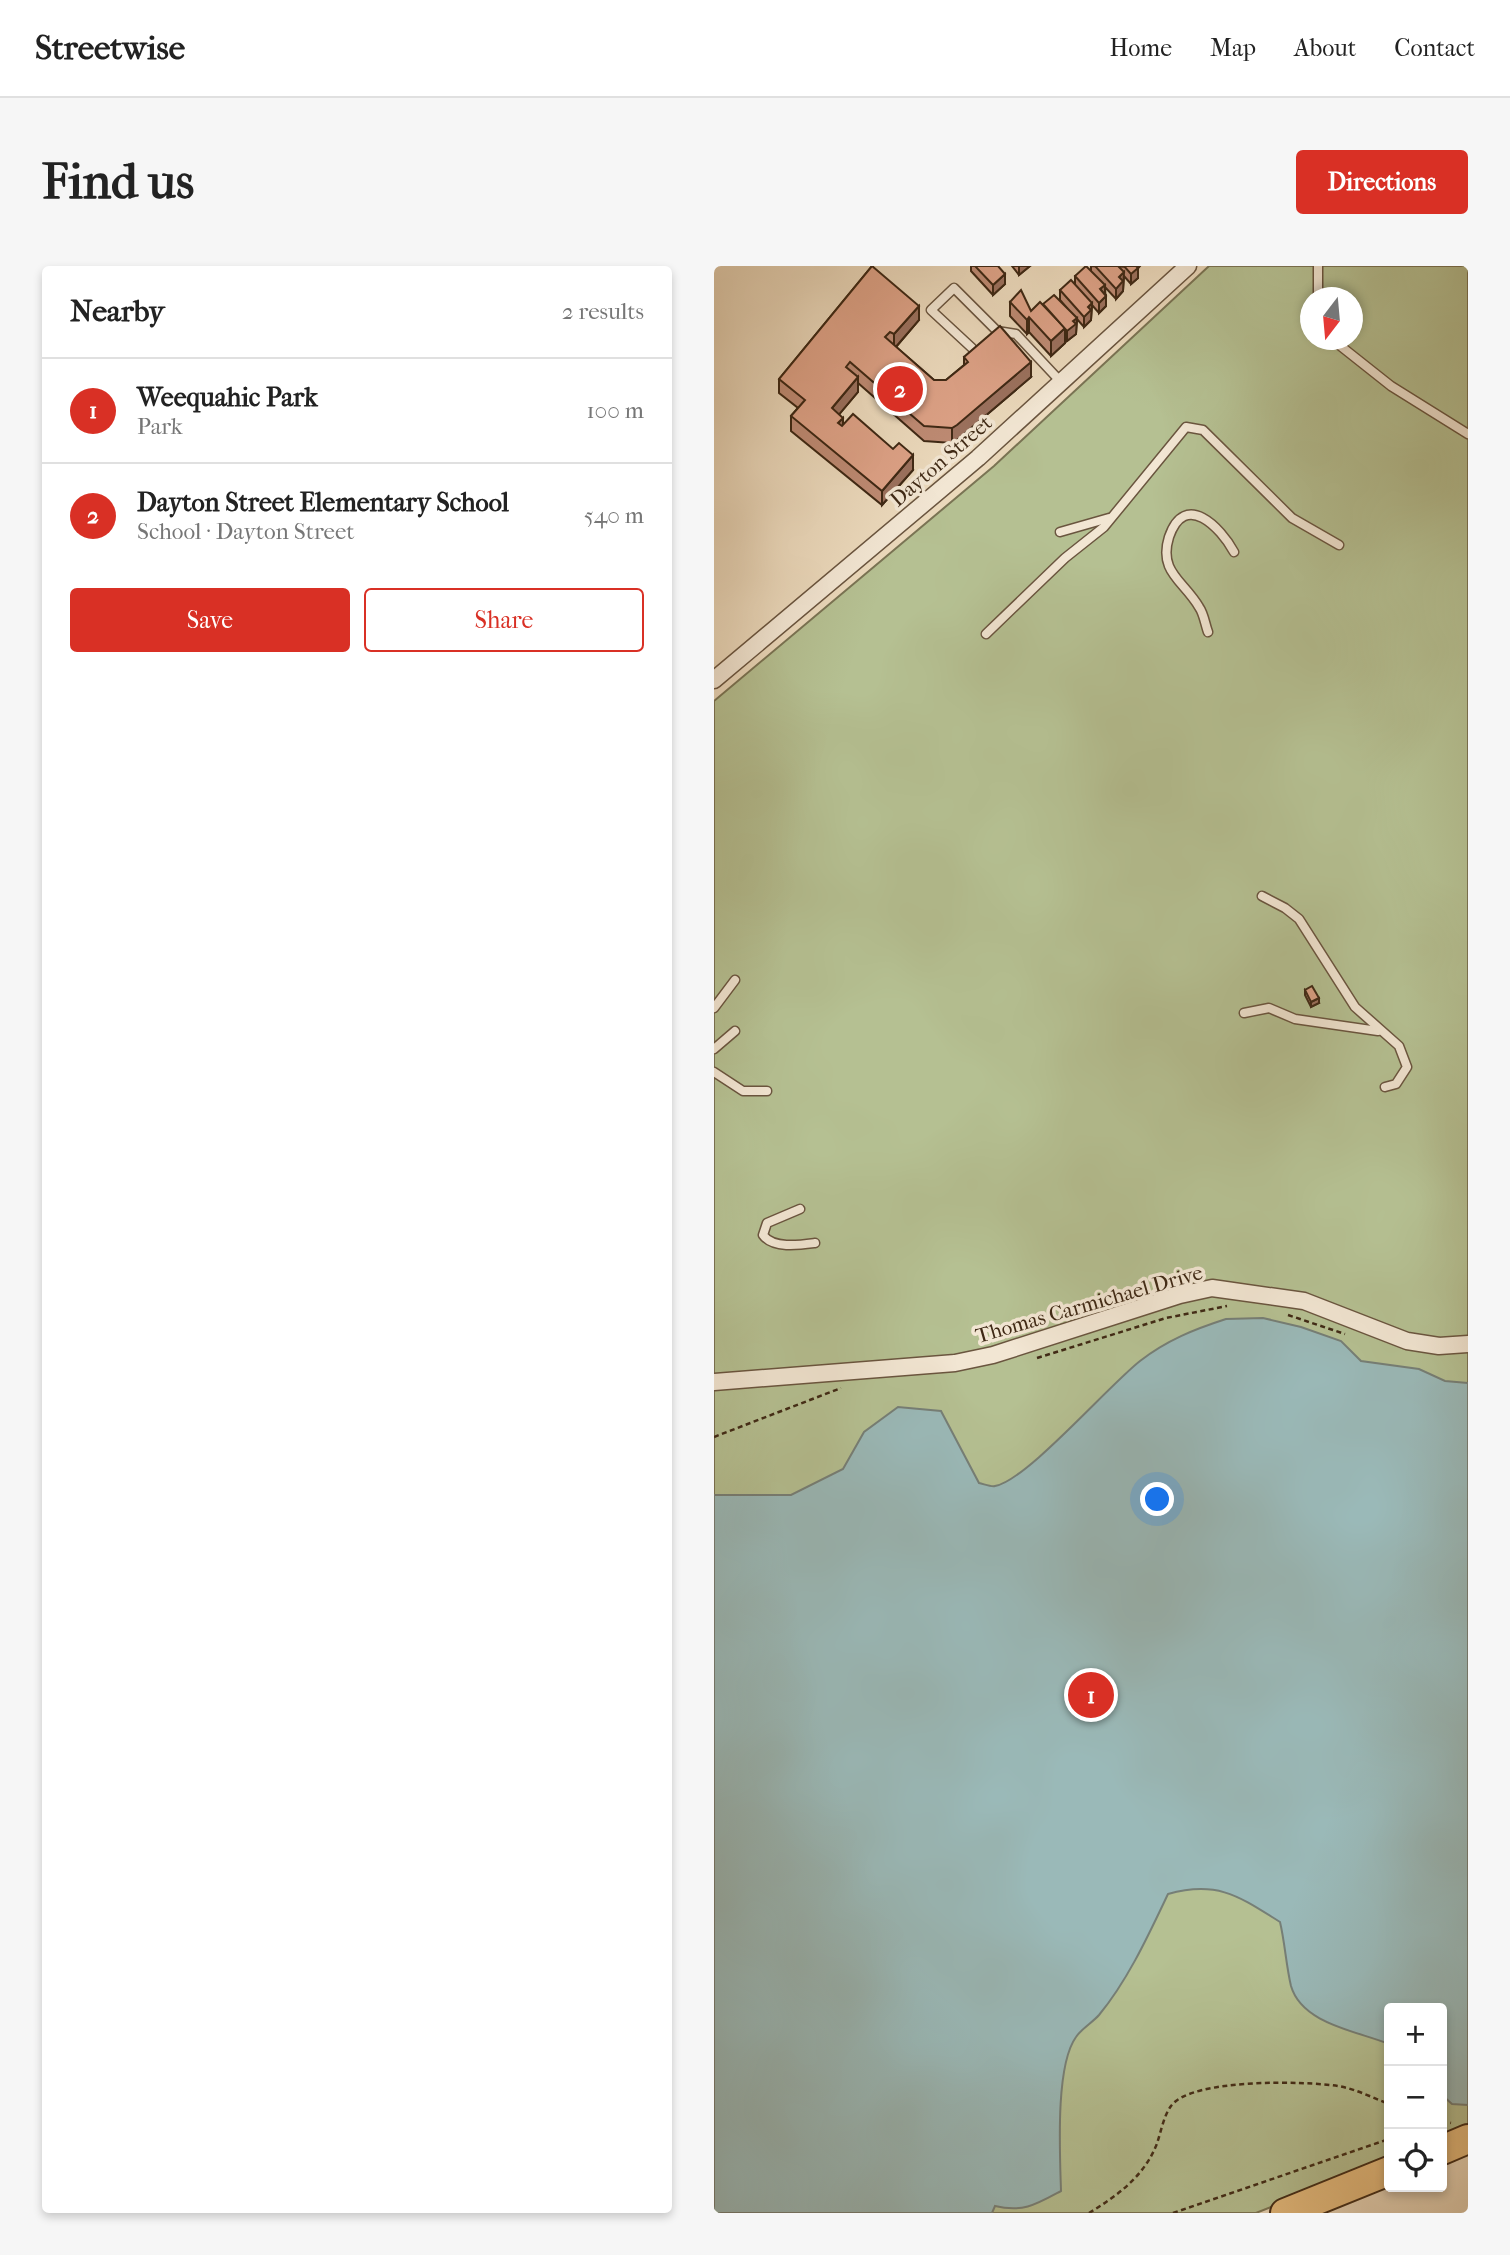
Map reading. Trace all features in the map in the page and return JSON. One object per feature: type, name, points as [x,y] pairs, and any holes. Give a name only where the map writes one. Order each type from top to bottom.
[{"type":"highway","points":[[1447,2148],[1468,2139]]},
{"type":"highway","points":[[1447,2168],[1468,2159]]},
{"type":"highway","points":[[1285,2213],[1384,2173]]},
{"type":"highway","points":[[1335,2213],[1387,2192]]},
{"type":"street","name":"Dayton Street","points":[[714,680],[978,458],[1188,266]]},
{"type":"street","name":"Thomas Carmichael Drive","points":[[714,1382],[955,1363],[993,1355],[1180,1295],[1212,1288],[1304,1301],[1407,1341],[1439,1346],[1468,1344]]},
{"type":"lane","points":[[1318,266],[1318,287]]},
{"type":"lane","points":[[972,348],[931,310],[954,288],[997,331],[1016,334],[1061,382]]},
{"type":"lane","points":[[1346,350],[1391,386],[1468,434]]},
{"type":"lane","points":[[986,634],[1065,558],[1104,527],[1166,454],[1181,431],[1191,426],[1210,436],[1292,518],[1339,545]]},
{"type":"lane","points":[[1208,632],[1200,608],[1170,573],[1166,558],[1170,536],[1179,522],[1199,516],[1206,517],[1221,532],[1234,552]]},
{"type":"lane","points":[[1060,532],[1091,520],[1109,518]]},
{"type":"lane","points":[[1262,896],[1299,919],[1355,1007],[1399,1046],[1407,1068],[1396,1084],[1385,1087]]},
{"type":"lane","points":[[714,1008],[735,980]]},
{"type":"lane","points":[[1244,1013],[1269,1008],[1295,1019],[1363,1027],[1384,1033]]},
{"type":"lane","points":[[714,1049],[735,1031]]},
{"type":"lane","points":[[714,1072],[731,1086],[743,1091],[767,1091]]},
{"type":"lane","points":[[800,1209],[767,1223],[763,1235],[770,1242],[799,1246],[815,1243]]},
{"type":"path","points":[[1034,1359],[1166,1318],[1240,1306]]},
{"type":"path","points":[[1287,1315],[1354,1338]]},
{"type":"path","points":[[714,1437],[807,1404],[844,1387]]},
{"type":"path","points":[[1089,2213],[1127,2187],[1143,2169],[1155,2148],[1169,2109],[1184,2095],[1269,2082],[1350,2089],[1384,2102]]},
{"type":"path","points":[[1173,2213],[1384,2140]]},
{"type":"green space","points":[[1209,266],[1468,266],[1468,2128],[1447,2137],[1447,2003],[1384,2003],[1384,2162],[1256,2213],[714,2213],[714,701],[994,466]]},
{"type":"water","points":[[1263,1318],[1301,1327],[1341,1341],[1361,1361],[1419,1369],[1445,1381],[1468,1383],[1468,2105],[1452,2104],[1447,2100],[1447,2003],[1384,2003],[1384,2042],[1318,2018],[1297,1999],[1291,1986],[1280,1922],[1228,1893],[1186,1890],[1168,1894],[1119,1987],[1099,2015],[1078,2034],[1069,2050],[1060,2111],[1061,2191],[1022,2208],[995,2206],[992,2213],[714,2213],[714,1495],[791,1495],[843,1469],[864,1432],[898,1407],[941,1411],[979,1483],[995,1486],[1009,1480],[1046,1451],[1140,1361],[1160,1347],[1226,1319]]},
{"type":"building","points":[[872,266],[919,306],[894,334],[890,332],[885,337],[934,380],[946,380],[968,362],[964,357],[1000,326],[1031,362],[952,428],[924,426],[850,362],[846,367],[858,377],[832,408],[843,418],[838,423],[842,426],[853,414],[893,449],[899,443],[913,455],[882,491],[791,416],[805,400],[779,379]]},
{"type":"building","points":[[975,266],[998,266],[1005,274],[993,285]]},
{"type":"building","points":[[1086,266],[1105,285],[1100,289],[1106,296],[1099,303],[1075,276]]},
{"type":"building","points":[[1095,266],[1118,266],[1124,272],[1119,277],[1123,281],[1116,289]]},
{"type":"building","points":[[1124,266],[1136,266],[1138,268],[1131,274]]},
{"type":"building","points":[[1071,280],[1092,303],[1088,307],[1091,310],[1084,317],[1060,290]]},
{"type":"building","points":[[1021,290],[1031,311],[1040,302],[1065,328],[1051,341],[1029,317],[1027,320],[1010,302]]},
{"type":"building","points":[[1054,295],[1077,318],[1073,321],[1076,324],[1067,331],[1043,304]]},
{"type":"building","points":[[1312,986],[1319,998],[1311,1002],[1305,990]]},
{"type":"place","name":"Dayton Street Elementary School","points":[[900,389]]},
{"type":"place","name":"Weequahic Park","points":[[1091,1695]]}]
